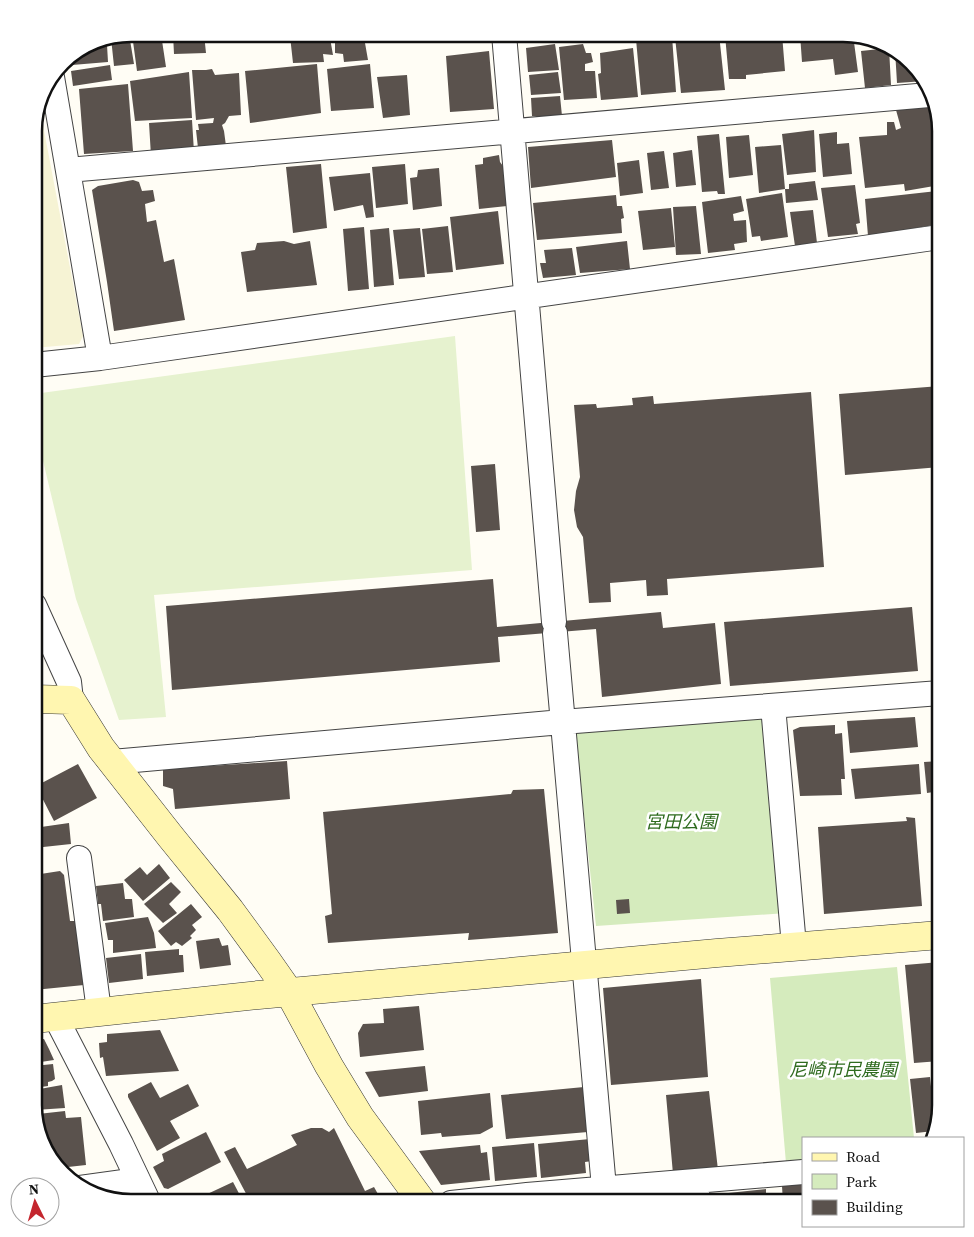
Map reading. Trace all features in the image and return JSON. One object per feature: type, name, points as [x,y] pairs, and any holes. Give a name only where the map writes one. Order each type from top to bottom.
[{"type":"street","points":[[505,43],[562,722],[604,1188]]},
{"type":"street","points":[[54,88],[100,358]]},
{"type":"street","points":[[68,170],[924,95]]},
{"type":"street","points":[[43,364],[100,358],[932,238]]},
{"type":"street","points":[[42,624],[68,682],[71,700],[97,742],[230,910],[268,962],[289,992],[329,1066],[360,1116],[416,1194]]},
{"type":"street","points":[[112,762],[562,722],[932,694]]},
{"type":"street","points":[[42,699],[71,700]]},
{"type":"street","points":[[773,706],[794,946]]},
{"type":"street","points":[[79,858],[99,1012]]},
{"type":"street","points":[[145,1194],[121,1144],[45,1017],[289,992],[794,946],[932,936]]},
{"type":"street","points":[[538,1194],[604,1188],[697,1192],[802,1172]]},
{"type":"street","points":[[94,1186],[138,1180]]},
{"type":"shaded area","points":[[43,125],[83,336],[79,344],[43,347]]},
{"type":"green space","points":[[455,336],[472,570],[154,595],[166,717],[119,720],[76,599],[43,459],[43,393]]},
{"type":"green space","name":"宮田公園","points":[[766,716],[787,913],[596,926],[575,731]]},
{"type":"green space","name":"尼崎市民農園","points":[[897,967],[914,1137],[802,1137],[802,1161],[786,1163],[770,978]]},
{"type":"building","points":[[130,42],[134,64],[114,66],[112,45]]},
{"type":"building","points":[[133,42],[162,42],[166,67],[137,71]]},
{"type":"building","points":[[173,42],[205,42],[206,53],[174,54]]},
{"type":"building","points":[[291,42],[331,42],[333,55],[323,54],[324,62],[293,63]]},
{"type":"building","points":[[335,42],[371,42],[365,43],[368,60],[344,62],[343,54],[335,53]]},
{"type":"building","points":[[636,43],[672,43],[676,92],[641,95]]},
{"type":"building","points":[[676,43],[720,43],[725,90],[681,93]]},
{"type":"building","points":[[726,43],[783,43],[785,71],[746,75],[746,79],[729,79]]},
{"type":"building","points":[[801,43],[854,43],[858,72],[835,75],[833,59],[802,62]]},
{"type":"building","points":[[555,44],[559,70],[528,72],[526,48]]},
{"type":"building","points":[[583,44],[586,53],[591,53],[593,62],[585,64],[585,71],[595,71],[597,98],[564,100],[559,47]]},
{"type":"building","points":[[107,46],[108,62],[73,65],[87,54]]},
{"type":"building","points":[[633,48],[638,97],[601,100],[598,74],[601,73],[600,53]]},
{"type":"building","points":[[877,49],[889,56],[891,85],[865,88],[861,51]]},
{"type":"building","points":[[489,51],[494,109],[450,112],[446,56]]},
{"type":"building","points":[[896,60],[917,82],[897,83]]},
{"type":"building","points":[[317,64],[321,113],[250,123],[245,71]]},
{"type":"building","points":[[370,64],[374,108],[331,111],[327,69]]},
{"type":"building","points":[[110,65],[112,80],[73,86],[71,71]]},
{"type":"building","points":[[212,69],[215,75],[239,73],[241,115],[229,116],[222,125],[226,146],[198,148],[196,130],[199,130],[198,124],[213,123],[214,118],[196,120],[192,70]]},
{"type":"building","points":[[189,72],[192,118],[135,121],[130,81]]},
{"type":"building","points":[[558,72],[561,93],[531,95],[529,75]]},
{"type":"building","points":[[407,75],[410,115],[383,118],[377,77]]},
{"type":"building","points":[[128,84],[133,151],[84,154],[79,89]]},
{"type":"building","points":[[560,96],[562,116],[541,118],[541,116],[532,116],[531,98]]},
{"type":"building","points":[[928,108],[932,131],[932,186],[905,191],[904,184],[865,188],[859,137],[887,135],[887,122],[894,122],[896,130],[901,128],[896,110]]},
{"type":"building","points":[[192,120],[194,152],[151,156],[149,123]]},
{"type":"building","points":[[814,130],[816,172],[787,175],[782,134]]},
{"type":"building","points":[[837,132],[837,144],[849,143],[852,174],[823,177],[819,134]]},
{"type":"building","points":[[719,134],[725,194],[718,194],[717,191],[702,192],[697,136]]},
{"type":"building","points":[[749,135],[753,175],[729,178],[726,137]]},
{"type":"building","points":[[612,140],[616,177],[531,188],[528,147]]},
{"type":"building","points":[[781,145],[785,189],[759,193],[755,147]]},
{"type":"building","points":[[692,150],[696,185],[676,187],[673,153]]},
{"type":"building","points":[[664,151],[669,188],[651,190],[647,153]]},
{"type":"building","points":[[499,155],[503,166],[507,206],[479,209],[475,165],[483,164],[483,158]]},
{"type":"building","points":[[639,160],[643,193],[620,196],[617,163]]},
{"type":"building","points":[[321,164],[327,228],[293,233],[286,167]]},
{"type":"building","points":[[405,164],[408,204],[376,208],[372,167]]},
{"type":"building","points":[[439,168],[442,206],[413,210],[410,178],[417,177],[418,170]]},
{"type":"building","points":[[370,173],[374,217],[366,218],[363,205],[334,211],[329,177]]},
{"type":"building","points":[[133,180],[139,182],[142,191],[153,190],[155,201],[145,204],[147,222],[156,220],[164,262],[174,259],[185,320],[114,331],[92,190],[98,186]]},
{"type":"building","points":[[815,181],[818,200],[786,203],[785,189],[789,189],[789,184]]},
{"type":"building","points":[[855,185],[860,223],[856,224],[858,234],[828,237],[821,188]]},
{"type":"building","points":[[932,192],[932,225],[868,236],[865,199]]},
{"type":"building","points":[[782,193],[788,237],[761,241],[760,236],[752,237],[746,199]]},
{"type":"building","points":[[616,195],[617,206],[622,206],[624,218],[621,219],[622,233],[537,240],[533,203]]},
{"type":"building","points":[[741,196],[744,211],[733,214],[734,221],[746,220],[747,242],[734,244],[735,250],[708,253],[702,202]]},
{"type":"building","points":[[696,206],[701,254],[676,255],[673,207]]},
{"type":"building","points":[[671,208],[675,247],[643,250],[638,211]]},
{"type":"building","points":[[813,210],[817,243],[795,246],[790,212]]},
{"type":"building","points":[[498,211],[504,264],[456,270],[450,217]]},
{"type":"building","points":[[448,226],[453,272],[427,274],[422,229]]},
{"type":"building","points":[[364,227],[369,289],[348,291],[343,229]]},
{"type":"building","points":[[389,228],[394,285],[374,287],[370,230]]},
{"type":"building","points":[[420,228],[425,277],[399,279],[393,230]]},
{"type":"building","points":[[284,241],[294,244],[310,241],[317,285],[247,292],[241,252],[255,250],[257,243]]},
{"type":"building","points":[[627,241],[630,269],[580,273],[576,247]]},
{"type":"building","points":[[572,248],[576,275],[543,278],[540,263],[546,263],[544,250]]},
{"type":"building","points":[[932,387],[932,468],[845,475],[839,394]]},
{"type":"building","points":[[811,392],[824,567],[667,579],[668,595],[647,596],[646,580],[610,583],[611,602],[589,603],[583,537],[577,527],[574,510],[580,477],[574,405],[596,404],[597,408],[633,405],[632,398],[653,396],[654,404]]},
{"type":"building","points":[[495,464],[500,530],[476,532],[471,466]]},
{"type":"building","points":[[493,579],[497,627],[661,612],[663,628],[715,623],[721,684],[602,697],[596,629],[498,637],[500,662],[172,690],[166,606]]},
{"type":"building","points":[[912,607],[918,671],[730,686],[724,622]]},
{"type":"building","points":[[915,717],[918,747],[850,753],[847,721]]},
{"type":"building","points":[[835,725],[835,734],[842,733],[845,779],[841,779],[842,795],[800,796],[793,730],[800,727]]},
{"type":"building","points":[[287,761],[290,799],[175,809],[173,789],[163,786],[163,769]]},
{"type":"building","points":[[924,762],[932,762],[932,792],[927,793]]},
{"type":"building","points":[[78,764],[97,798],[54,821],[42,798],[42,783]]},
{"type":"building","points":[[919,764],[921,794],[855,799],[851,769]]},
{"type":"building","points":[[544,789],[558,933],[468,940],[469,933],[328,943],[325,916],[332,914],[323,812],[511,794],[513,790]]},
{"type":"building","points":[[906,817],[915,818],[922,906],[824,914],[818,827],[907,821]]},
{"type":"building","points":[[69,823],[71,844],[42,847],[42,827]]},
{"type":"building","points":[[159,864],[170,878],[143,901],[124,880],[140,867],[147,875]]},
{"type":"building","points":[[60,871],[64,875],[70,921],[78,921],[84,985],[42,989],[42,874]]},
{"type":"building","points":[[171,882],[181,892],[169,904],[177,913],[163,923],[144,904]]},
{"type":"building","points":[[123,883],[125,899],[132,899],[134,917],[103,921],[101,904],[98,904],[96,886]]},
{"type":"building","points":[[629,899],[630,913],[617,914],[616,900]]},
{"type":"building","points":[[191,904],[202,917],[192,925],[196,930],[190,936],[192,938],[182,946],[176,942],[171,946],[158,931]]},
{"type":"building","points":[[148,917],[154,933],[156,948],[113,953],[113,940],[108,940],[105,923]]},
{"type":"building","points":[[219,938],[222,946],[228,945],[231,965],[200,969],[196,941]]},
{"type":"building","points":[[179,949],[179,955],[183,955],[184,972],[147,976],[145,952]]},
{"type":"building","points":[[141,954],[143,979],[109,983],[106,958]]},
{"type":"building","points":[[932,963],[932,1062],[914,1063],[905,965]]},
{"type":"building","points":[[701,979],[708,1077],[611,1085],[603,988]]},
{"type":"building","points":[[419,1006],[424,1050],[360,1057],[358,1033],[363,1024],[384,1023],[383,1009]]},
{"type":"building","points":[[160,1030],[179,1071],[106,1076],[103,1057],[100,1058],[99,1043],[107,1042],[107,1034]]},
{"type":"building","points":[[42,1039],[44,1039],[54,1060],[42,1062]]},
{"type":"building","points":[[53,1064],[55,1079],[48,1082],[48,1086],[42,1087],[42,1065]]},
{"type":"building","points":[[425,1066],[428,1091],[379,1097],[365,1072]]},
{"type":"building","points":[[930,1077],[932,1106],[927,1132],[916,1133],[910,1079]]},
{"type":"building","points":[[151,1082],[160,1098],[188,1084],[199,1106],[170,1121],[180,1138],[157,1151],[128,1097],[128,1094]]},
{"type":"building","points":[[62,1085],[65,1108],[42,1110],[42,1089]]},
{"type":"building","points":[[584,1087],[588,1132],[506,1139],[501,1095]]},
{"type":"building","points":[[709,1091],[718,1170],[673,1174],[666,1095]]},
{"type":"building","points":[[490,1093],[493,1127],[480,1134],[442,1137],[441,1133],[421,1135],[418,1101]]},
{"type":"building","points":[[65,1111],[66,1118],[81,1117],[86,1165],[68,1167],[57,1155],[49,1140],[43,1113]]},
{"type":"building","points":[[311,1128],[322,1128],[329,1132],[334,1128],[365,1191],[374,1187],[378,1194],[246,1194],[224,1152],[235,1147],[247,1169],[297,1145],[291,1135]]},
{"type":"building","points":[[206,1132],[221,1162],[168,1189],[164,1188],[153,1167],[164,1161],[162,1154]]},
{"type":"building","points":[[590,1139],[592,1161],[585,1162],[586,1173],[541,1178],[538,1144]]},
{"type":"building","points":[[534,1143],[537,1177],[495,1181],[492,1147]]},
{"type":"building","points":[[480,1145],[481,1153],[487,1152],[490,1180],[441,1185],[419,1151]]},
{"type":"building","points":[[233,1182],[239,1194],[207,1194]]},
{"type":"building","points":[[802,1184],[802,1194],[782,1194],[782,1186]]},
{"type":"building","points":[[766,1189],[766,1194],[718,1194]]}]
